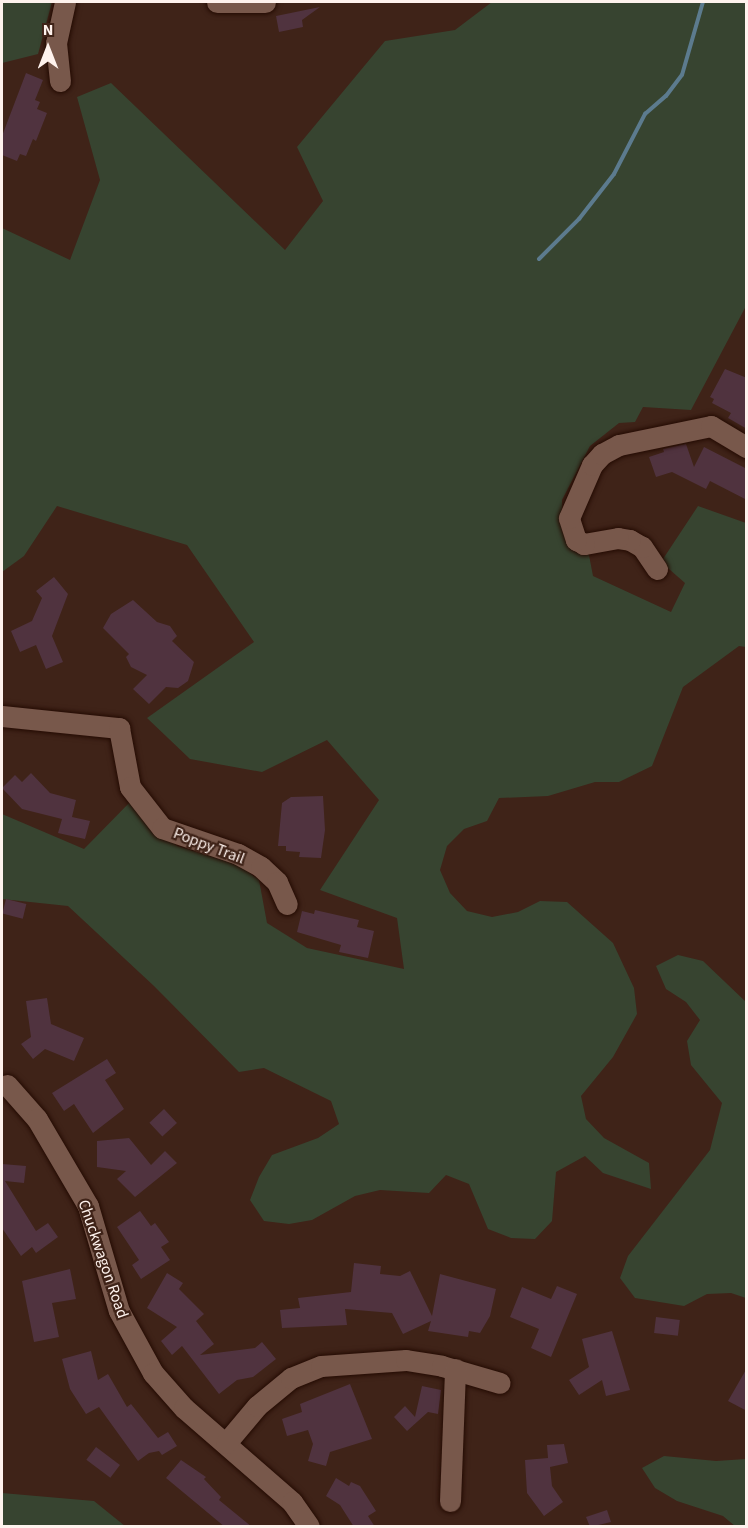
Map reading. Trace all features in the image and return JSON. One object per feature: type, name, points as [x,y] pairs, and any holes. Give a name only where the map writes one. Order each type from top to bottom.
[{"type":"street","points":[[60,81],[56,43],[65,2]]},
{"type":"street","points":[[217,2],[265,2]]},
{"type":"street","points":[[657,569],[642,547],[630,540],[618,538],[584,544],[576,540],[569,518],[592,465],[602,454],[619,445],[711,426],[747,447]]},
{"type":"street","name":"Poppy Trail","points":[[2,716],[119,728],[130,787],[162,828],[238,854],[261,867],[277,882],[287,904]]},
{"type":"street","name":"Chuckwagon Road","points":[[7,1085],[37,1119],[88,1206],[119,1311],[133,1342],[153,1373],[184,1408],[292,1502],[309,1527]]},
{"type":"street","points":[[226,1443],[257,1406],[291,1378],[321,1366],[406,1360],[455,1369],[500,1383]]},
{"type":"street","points":[[450,1501],[455,1369]]},
{"type":"green space","points":[[2,2],[52,2],[38,54],[2,63]]},
{"type":"green space","points":[[492,2],[746,2],[746,306],[691,410],[643,407],[635,422],[619,423],[590,446],[562,500],[563,527],[588,550],[593,576],[671,612],[685,583],[661,562],[698,506],[746,523],[746,647],[739,646],[683,687],[652,766],[619,782],[595,782],[548,796],[499,798],[487,821],[464,829],[447,846],[440,870],[450,893],[467,911],[492,917],[518,912],[540,901],[567,902],[613,943],[634,988],[637,1014],[613,1057],[581,1096],[586,1119],[604,1138],[649,1163],[651,1189],[603,1173],[585,1156],[556,1172],[552,1221],[535,1239],[511,1238],[488,1229],[469,1184],[446,1175],[429,1193],[380,1190],[355,1196],[312,1220],[289,1224],[264,1221],[250,1200],[259,1177],[272,1155],[318,1138],[339,1124],[331,1101],[264,1068],[239,1072],[154,986],[68,906],[2,899],[2,814],[84,849],[131,801],[177,846],[239,865],[259,880],[267,923],[307,948],[404,969],[397,918],[320,890],[379,800],[327,740],[262,772],[190,759],[147,718],[254,642],[187,545],[57,506],[24,556],[2,572],[2,228],[70,260],[100,180],[77,97],[111,83],[285,250],[323,201],[297,147],[385,41],[455,30]]},
{"type":"green space","points":[[678,955],[703,961],[746,1002],[746,1298],[731,1293],[707,1294],[684,1306],[635,1298],[620,1278],[628,1256],[710,1150],[722,1103],[691,1065],[687,1041],[700,1020],[686,1002],[666,989],[656,966]]},
{"type":"green space","points":[[664,1456],[716,1461],[746,1459],[746,1526],[735,1526],[723,1516],[677,1501],[655,1488],[642,1468]]},
{"type":"green space","points":[[2,1493],[94,1501],[125,1526],[2,1526]]},
{"type":"building","points":[[320,7],[302,20],[303,27],[279,32],[276,16]]},
{"type":"building","points":[[26,73],[43,80],[35,100],[40,102],[37,109],[47,113],[36,141],[33,139],[26,156],[20,154],[17,161],[2,155],[2,136]]},
{"type":"building","points":[[725,369],[747,378],[747,429],[728,418],[731,413],[712,403],[714,399],[710,397]]},
{"type":"building","points":[[686,444],[694,467],[704,447],[747,469],[747,500],[710,481],[706,489],[672,472],[656,477],[649,457],[664,452],[663,449]]},
{"type":"building","points":[[54,577],[68,594],[52,636],[63,662],[46,669],[36,645],[20,652],[11,631],[32,621],[42,598],[36,591]]},
{"type":"building","points":[[133,600],[157,622],[170,626],[177,636],[172,641],[194,662],[188,681],[178,688],[166,687],[149,704],[133,689],[147,675],[131,667],[126,657],[129,654],[103,628],[111,614]]},
{"type":"building","points":[[31,773],[50,793],[76,800],[72,817],[90,821],[85,839],[58,833],[62,819],[22,809],[2,788],[15,775],[22,782]]},
{"type":"building","points":[[323,796],[325,830],[321,858],[299,857],[300,852],[286,851],[286,846],[278,846],[282,803],[291,797]]},
{"type":"building","points":[[6,899],[26,904],[23,919],[2,914]]},
{"type":"building","points":[[315,910],[359,920],[357,927],[374,931],[368,958],[339,952],[341,945],[297,932],[302,911],[314,914]]},
{"type":"building","points":[[47,998],[51,1024],[84,1038],[74,1061],[45,1049],[33,1059],[21,1044],[31,1037],[26,1001]]},
{"type":"building","points":[[107,1059],[116,1073],[105,1080],[124,1109],[93,1133],[74,1104],[64,1111],[52,1093]]},
{"type":"building","points":[[164,1109],[177,1123],[162,1137],[149,1123]]},
{"type":"building","points":[[129,1138],[151,1165],[165,1151],[177,1163],[135,1197],[117,1179],[126,1171],[97,1167],[97,1141]]},
{"type":"building","points":[[2,1164],[26,1166],[24,1183],[5,1181],[36,1231],[48,1223],[58,1237],[36,1253],[32,1247],[21,1256],[2,1228]]},
{"type":"building","points":[[140,1211],[151,1226],[155,1223],[169,1242],[161,1247],[170,1260],[141,1279],[132,1265],[139,1260],[117,1227]]},
{"type":"building","points":[[354,1263],[381,1266],[380,1274],[400,1276],[410,1271],[432,1316],[440,1274],[496,1289],[490,1316],[480,1333],[469,1331],[468,1337],[428,1331],[431,1321],[403,1334],[392,1313],[345,1309],[347,1325],[282,1328],[280,1310],[300,1308],[298,1298],[351,1292]]},
{"type":"building","points":[[70,1269],[76,1299],[52,1303],[59,1337],[34,1342],[22,1281]]},
{"type":"building","points":[[167,1273],[183,1283],[179,1289],[204,1314],[196,1321],[214,1344],[200,1355],[255,1348],[262,1342],[276,1359],[253,1377],[237,1380],[219,1394],[182,1346],[172,1355],[161,1341],[177,1327],[147,1308]]},
{"type":"building","points":[[557,1286],[577,1294],[551,1357],[531,1348],[539,1329],[510,1317],[522,1287],[551,1299]]},
{"type":"building","points":[[656,1317],[680,1320],[678,1336],[654,1333]]},
{"type":"building","points":[[612,1331],[630,1390],[606,1396],[602,1380],[579,1395],[569,1380],[589,1367],[582,1339]]},
{"type":"building","points":[[91,1351],[98,1380],[108,1374],[127,1407],[131,1404],[158,1438],[168,1432],[177,1446],[162,1455],[159,1451],[149,1453],[138,1461],[99,1407],[86,1414],[70,1389],[62,1359]]},
{"type":"building","points":[[747,1368],[747,1411],[728,1401]]},
{"type":"building","points":[[350,1384],[372,1439],[330,1452],[326,1466],[308,1461],[313,1444],[308,1430],[287,1436],[282,1419],[302,1412],[300,1404]]},
{"type":"building","points":[[422,1386],[441,1390],[438,1414],[428,1412],[407,1431],[394,1417],[405,1406],[415,1417]]},
{"type":"building","points":[[564,1444],[568,1463],[550,1467],[552,1486],[563,1502],[544,1516],[527,1493],[525,1460],[548,1458],[547,1445]]},
{"type":"building","points":[[96,1447],[120,1465],[110,1478],[86,1460]]},
{"type":"building","points":[[181,1460],[206,1477],[204,1479],[221,1497],[219,1500],[252,1527],[225,1527],[166,1478]]},
{"type":"building","points":[[336,1478],[349,1486],[351,1482],[360,1486],[376,1511],[368,1516],[375,1527],[354,1527],[340,1505],[326,1496]]},
{"type":"building","points":[[607,1510],[611,1522],[590,1527],[586,1517]]},
{"type":"waterway","points":[[539,259],[579,219],[614,174],[645,114],[666,96],[682,75],[703,2]]}]
